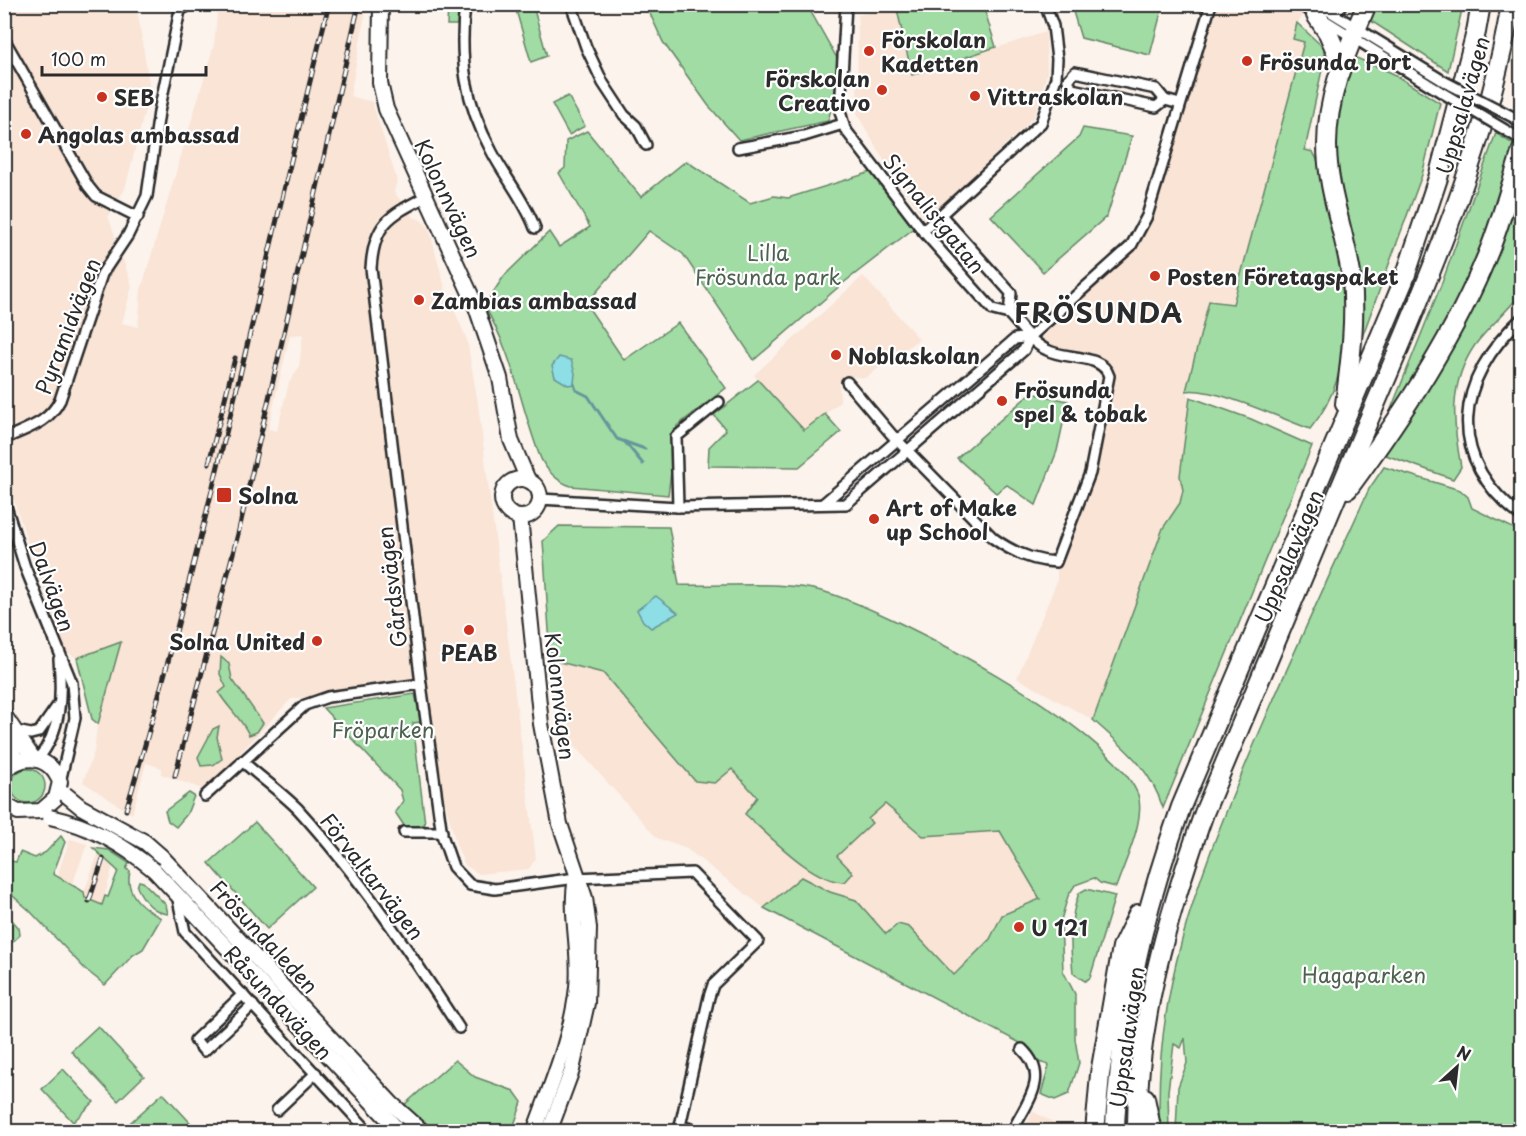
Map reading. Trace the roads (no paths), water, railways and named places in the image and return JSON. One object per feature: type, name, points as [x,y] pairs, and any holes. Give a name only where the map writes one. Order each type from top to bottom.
[{"type":"highway","points":[[1343,424],[1354,313],[1352,279],[1327,146],[1333,98],[1341,63],[1367,4]]},
{"type":"highway","name":"Uppsalavägen","points":[[1115,1131],[1124,1023],[1134,963],[1156,877],[1181,807],[1404,280],[1438,178],[1476,32],[1480,4]]},
{"type":"highway","name":"Uppsalavägen","points":[[1137,1131],[1140,1073],[1156,968],[1179,884],[1204,813],[1424,289],[1471,162],[1505,39],[1511,4]]},
{"type":"highway","points":[[1323,7],[1330,38],[1341,63]]},
{"type":"highway","points":[[1330,512],[1383,442],[1433,362],[1466,300],[1491,246],[1521,150]]},
{"type":"highway","points":[[1510,187],[1521,169]]},
{"type":"highway","points":[[1095,1131],[1101,1063],[1122,947],[1156,877]]},
{"type":"highway","points":[[1140,1073],[1152,1131]]},
{"type":"street","name":"Pyramidvägen","points":[[4,439],[43,422],[55,410],[102,274],[138,217],[147,196],[159,112],[180,10],[191,4]]},
{"type":"street","name":"Kolonnvägen","points":[[381,4],[380,83],[396,135],[427,196],[492,348],[511,440],[528,480]]},
{"type":"street","points":[[465,4],[462,71],[471,105],[492,152],[535,228]]},
{"type":"street","points":[[571,4],[586,47],[603,83],[624,115],[636,126],[646,145]]},
{"type":"street","points":[[738,148],[804,136],[843,124],[840,111],[846,4]]},
{"type":"street","points":[[923,231],[1041,123],[1056,78],[1057,59],[1053,26],[1045,4]]},
{"type":"street","points":[[540,499],[678,507],[846,504],[1024,350],[1030,337],[1131,246],[1147,216],[1211,4]]},
{"type":"street","points":[[1299,4],[1323,7],[1354,34],[1441,92],[1521,140]]},
{"type":"street","points":[[1354,34],[1521,123]]},
{"type":"street","points":[[4,39],[88,186],[102,199],[138,217]]},
{"type":"street","points":[[1068,80],[1075,72],[1156,89],[1165,100],[1180,104]]},
{"type":"street","points":[[1056,78],[1068,80]]},
{"type":"street","points":[[1068,80],[1072,88],[1156,107],[1165,100]]},
{"type":"street","name":"Signalistgatan","points":[[843,124],[923,231],[993,310],[1009,314],[1030,337],[1047,351],[1100,363],[1107,368],[1109,376],[1090,474],[1056,562],[1038,561],[1004,546],[907,451]]},
{"type":"street","name":"Gårdsvägen","points":[[427,196],[391,216],[380,227],[373,245],[371,268],[421,684],[442,832],[453,867],[465,881],[479,888],[518,888],[576,878],[692,873],[758,940],[713,985],[680,1126],[703,1131]]},
{"type":"street","name":"Signalistgatan","points":[[941,215],[1011,293],[1009,314]]},
{"type":"street","points":[[1521,318],[1494,345],[1485,358],[1472,388],[1468,417],[1471,448],[1483,477],[1495,494],[1521,517]]},
{"type":"street","points":[[824,503],[1014,339],[1030,337]]},
{"type":"street","points":[[847,382],[907,451]]},
{"type":"street","points":[[678,507],[676,437],[719,402]]},
{"type":"street","name":"Kolonnvägen","points":[[509,483],[511,440]]},
{"type":"street","points":[[515,480],[528,480],[537,488],[540,499],[536,510],[520,517],[514,516],[504,507],[503,494],[509,483],[515,480]]},
{"type":"street","name":"Dalvägen","points":[[4,500],[25,567],[72,683],[75,718],[61,788]]},
{"type":"street","name":"Kolonnvägen","points":[[520,517],[541,724],[560,824],[576,878],[585,898],[589,928],[587,1003],[572,1070],[549,1131]]},
{"type":"street","name":"Dalvägen","points":[[35,759],[52,739],[61,700],[58,651]]},
{"type":"street","points":[[205,796],[305,705],[328,697],[421,684]]},
{"type":"street","points":[[10,730],[31,734],[39,732],[61,700]]},
{"type":"street","points":[[4,715],[17,762]]},
{"type":"street","points":[[10,730],[35,759]]},
{"type":"street","points":[[4,771],[17,762],[35,759]]},
{"type":"street","name":"Frösundaleden","points":[[35,759],[48,764],[61,788],[81,807],[137,837],[161,856],[392,1104],[423,1131]]},
{"type":"street","name":"Förvaltarvägen","points":[[242,761],[296,808],[343,864],[404,942],[459,1028]]},
{"type":"street","points":[[32,813],[48,807],[61,788]]},
{"type":"street","name":"Frösundaleden","points":[[6,808],[82,825],[111,838],[154,870],[400,1131]]},
{"type":"street","points":[[404,832],[442,832]]},
{"type":"street","name":"Kolonnvägen","points":[[534,1131],[564,1045],[577,988],[579,956],[572,900],[576,878]]},
{"type":"street","name":"Råsundavägen","points":[[177,892],[185,932],[369,1131]]},
{"type":"street","points":[[243,994],[195,1040],[204,1051],[254,1005]]},
{"type":"street","points":[[1012,1131],[1033,1090],[1037,1073],[1034,1060],[1022,1049]]},
{"type":"street","points":[[277,1110],[316,1074]]},
{"type":"water","points":[[559,357],[571,360],[575,373],[574,384],[568,385],[555,377],[552,366]]},
{"type":"water","points":[[656,596],[678,613],[651,628],[643,621],[637,610]]},
{"type":"waterway","points":[[574,384],[576,390],[588,396],[617,439],[645,449]]},
{"type":"waterway","points":[[625,442],[643,464]]},
{"type":"tunnel","points":[[165,4],[180,10]]},
{"type":"railway","points":[[126,810],[182,610],[329,4]]},
{"type":"railway","points":[[175,776],[238,534],[359,4]]},
{"type":"railway","points":[[209,463],[235,358]]},
{"type":"railway","points":[[89,901],[103,859]]},
{"type":"place","name":"Förskolan Kadetten","points":[[869,51]]},
{"type":"place","name":"Frösunda Port","points":[[1247,61]]},
{"type":"place","name":"Förskolan Creativo","points":[[882,90]]},
{"type":"place","name":"Vittraskolan","points":[[975,96]]},
{"type":"place","name":"SEB","points":[[102,97]]},
{"type":"place","name":"Angolas ambassad","points":[[26,134]]},
{"type":"place","name":"Posten Företagspaket","points":[[1155,276]]},
{"type":"place","name":"Zambias ambassad","points":[[419,300]]},
{"type":"place","name":"Noblaskolan","points":[[836,355]]},
{"type":"place","name":"Frösunda spel & tobak","points":[[1002,401]]},
{"type":"place","name":"Solna","points":[[224,495]]},
{"type":"place","name":"Art of Make up School","points":[[874,519]]},
{"type":"place","name":"PEAB","points":[[469,630]]},
{"type":"place","name":"Solna United","points":[[317,641]]},
{"type":"place","name":"U 121","points":[[1019,927]]},
{"type":"district","name":"FRÖSUNDA","points":[[1099,311]]},
{"type":"park label","name":"Lilla Frösunda park","points":[[768,264]]},
{"type":"park label","name":"Fröparken","points":[[383,729]]},
{"type":"park label","name":"Hagaparken","points":[[1364,974]]}]
